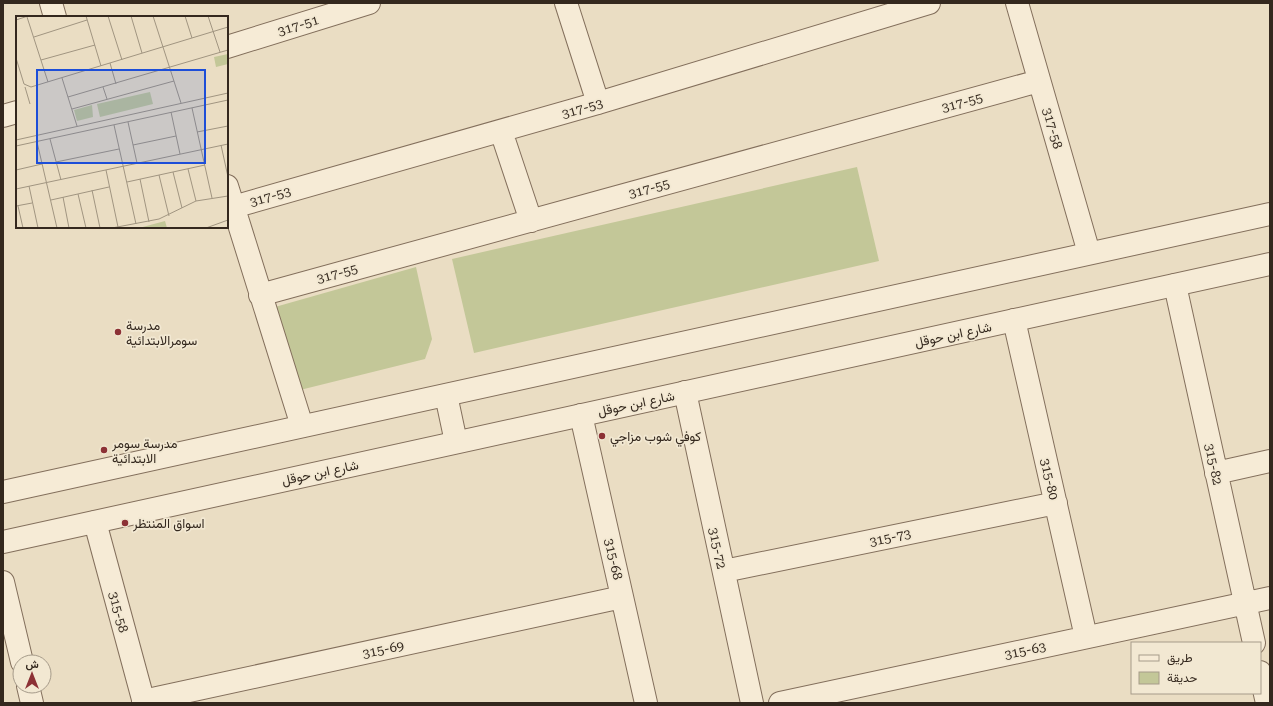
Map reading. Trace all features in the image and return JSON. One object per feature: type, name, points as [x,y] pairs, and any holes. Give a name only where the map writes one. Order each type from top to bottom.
[{"type":"street","points":[[51,3],[55,16]]},
{"type":"street","name":"317-51","points":[[228,47],[369,3]]},
{"type":"street","points":[[566,3],[598,103]]},
{"type":"street","name":"317-53","points":[[233,207],[598,103],[928,3]]},
{"type":"street","name":"317-58","points":[[1017,3],[1089,253]]},
{"type":"street","name":"317-55","points":[[260,294],[1039,81]]},
{"type":"street","points":[[3,116],[16,112]]},
{"type":"street","points":[[501,131],[531,220]]},
{"type":"street","points":[[228,190],[302,426]]},
{"type":"street","points":[[3,492],[1270,214]]},
{"type":"street","name":"شارع ابن حوقل","points":[[3,542],[1270,264]]},
{"type":"street","name":"315-82","points":[[1175,285],[1254,642]]},
{"type":"street","name":"315-80","points":[[1014,320],[1086,637]]},
{"type":"street","name":"315-72","points":[[685,392],[752,703]]},
{"type":"street","points":[[446,395],[456,442]]},
{"type":"street","name":"315-68","points":[[581,415],[646,703]]},
{"type":"street","points":[[1216,472],[1270,461]]},
{"type":"street","name":"315-73","points":[[724,571],[1056,503]]},
{"type":"street","name":"315-58","points":[[95,522],[143,702]]},
{"type":"street","points":[[3,582],[20,654]]},
{"type":"street","name":"315-69","points":[[143,702],[622,597]]},
{"type":"street","name":"315-63","points":[[780,703],[1270,598]]},
{"type":"street","points":[[1261,676],[1267,703]]},
{"type":"green space","points":[[857,167],[879,261],[474,353],[452,259]]},
{"type":"green space","points":[[416,267],[432,339],[425,359],[300,390],[275,307]]},
{"type":"place","name":"مدرسة سومرالابتدائية","points":[[118,332]]},
{"type":"place","name":"كوفي شوب مزاجي","points":[[602,436]]},
{"type":"place","name":"مدرسة سومر الابتدائية","points":[[104,450]]},
{"type":"place","name":"اسواق المنتظر","points":[[125,523]]}]
